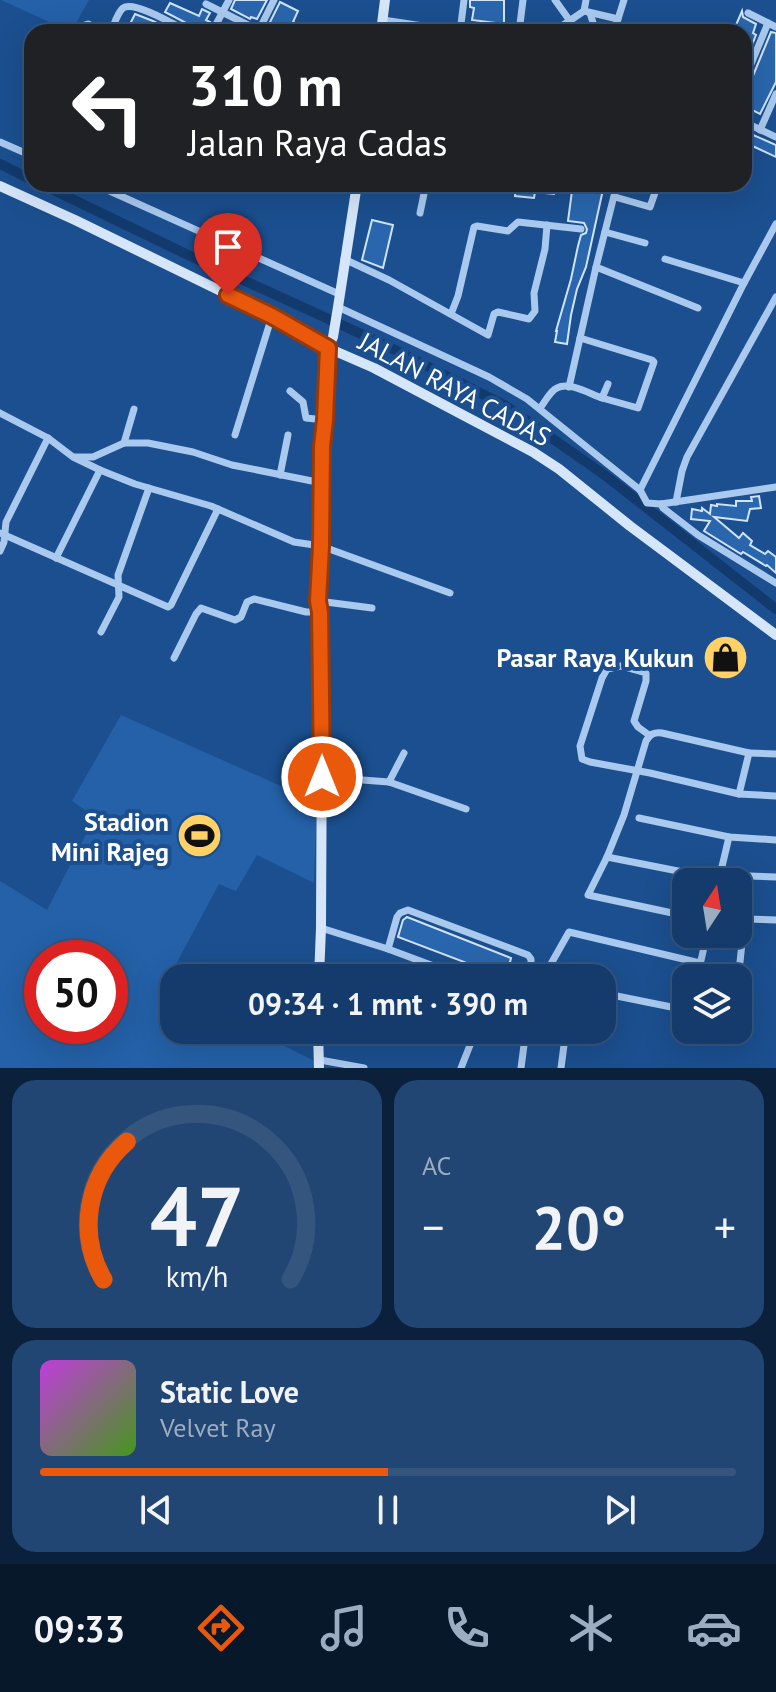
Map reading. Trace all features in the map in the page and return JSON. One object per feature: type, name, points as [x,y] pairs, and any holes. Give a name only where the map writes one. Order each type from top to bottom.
[{"type":"street","points":[[216,24],[229,0]]},
{"type":"street","points":[[263,24],[274,0]]},
{"type":"street","points":[[382,24],[385,0]]},
{"type":"street","points":[[462,24],[464,0]]},
{"type":"street","points":[[520,24],[523,0]]},
{"type":"street","points":[[555,0],[570,21]]},
{"type":"street","points":[[586,0],[592,24]]},
{"type":"street","points":[[616,24],[624,0]]},
{"type":"street","points":[[206,4],[246,24]]},
{"type":"street","points":[[115,24],[122,9],[130,5],[173,24]]},
{"type":"street","points":[[565,24],[587,12],[618,19]]},
{"type":"street","points":[[748,13],[772,25],[752,55]]},
{"type":"street","points":[[383,20],[403,24]]},
{"type":"street","points":[[760,130],[776,94]]},
{"type":"street","points":[[752,126],[776,137]]},
{"type":"street","points":[[0,142],[24,152]]},
{"type":"street","name":"JALAN RAYA CADAS","points":[[0,186],[272,316],[328,348],[374,368],[533,452],[776,635]]},
{"type":"street","points":[[112,192],[339,294]]},
{"type":"street","points":[[320,964],[322,446],[328,348],[338,309],[356,192]]},
{"type":"street","points":[[420,213],[424,192]]},
{"type":"street","points":[[569,387],[616,192]]},
{"type":"street","points":[[615,197],[650,207],[655,192]]},
{"type":"street","points":[[451,314],[474,227],[508,231],[518,222],[581,229]]},
{"type":"street","points":[[640,490],[776,224]]},
{"type":"street","points":[[344,259],[389,280],[488,335],[494,314],[498,312],[529,319],[535,311],[534,299],[547,225]]},
{"type":"street","points":[[605,232],[645,243]]},
{"type":"street","points":[[665,259],[744,283]]},
{"type":"street","points":[[596,267],[698,308]]},
{"type":"street","points":[[676,502],[687,457],[776,297]]},
{"type":"street","points":[[338,309],[489,377],[527,399],[640,490],[644,499],[663,508],[698,535],[776,583]]},
{"type":"street","points":[[235,435],[272,316]]},
{"type":"street","points":[[540,408],[555,388],[561,386],[638,408],[654,362],[580,338]]},
{"type":"street","points":[[602,398],[608,384]]},
{"type":"street","points":[[290,391],[303,402],[306,418],[325,420]]},
{"type":"street","points":[[124,443],[134,409]]},
{"type":"street","points":[[0,413],[100,470],[218,509],[294,542],[321,546],[450,593]]},
{"type":"street","points":[[280,475],[288,435]]},
{"type":"street","points":[[0,551],[6,522],[48,438]]},
{"type":"street","points":[[73,457],[93,457],[124,443],[148,443],[193,452],[232,465],[322,481]]},
{"type":"street","points":[[56,558],[100,470]]},
{"type":"street","points":[[656,504],[776,487]]},
{"type":"street","points":[[101,632],[119,597],[118,575],[149,488]]},
{"type":"street","points":[[2,534],[165,607],[171,605],[218,509]]},
{"type":"street","points":[[174,658],[201,608],[235,620],[241,617],[247,602],[254,599],[306,612],[319,607],[372,608]]},
{"type":"street","points":[[649,735],[634,721],[646,673],[621,666],[607,669],[580,746],[580,756],[584,760],[739,794],[776,796]]},
{"type":"street","points":[[672,913],[588,895],[624,815],[649,735],[655,732],[749,753],[776,754]]},
{"type":"street","points":[[389,782],[404,753]]},
{"type":"street","points":[[739,794],[749,753]]},
{"type":"street","points":[[322,777],[389,782],[466,809]]},
{"type":"street","points":[[639,818],[729,837],[776,840]]},
{"type":"street","points":[[721,868],[729,837]]},
{"type":"street","points":[[607,857],[672,870]]},
{"type":"street","points":[[752,877],[776,877]]},
{"type":"street","points":[[388,949],[397,917],[408,910],[528,955],[531,964]]},
{"type":"street","points":[[740,962],[746,919],[776,920]]},
{"type":"street","points":[[321,928],[388,949],[422,964]]},
{"type":"street","points":[[551,964],[569,932],[700,963],[704,948]]},
{"type":"street","points":[[616,996],[672,1007]]},
{"type":"street","points":[[318,1044],[319,1064],[364,1068]]},
{"type":"street","points":[[461,1068],[470,1044]]},
{"type":"street","points":[[521,1068],[524,1044]]},
{"type":"street","points":[[561,1068],[564,1044]]},
{"type":"shaded area","points":[[1,0],[89,0],[76,24],[54,24]]},
{"type":"shaded area","name":"Stadion Mini Rajeg","points":[[121,715],[317,802],[314,883],[257,855],[236,891],[219,884],[176,964],[160,964],[160,1044],[281,1044],[318,1063],[318,1068],[0,1068],[0,881],[47,910],[95,817],[72,801]]},
{"type":"building","points":[[235,0],[267,0],[257,19],[250,19],[231,9]]},
{"type":"building","points":[[470,0],[504,0],[504,24],[472,20],[474,8],[470,7]]},
{"type":"building","points":[[280,2],[298,11],[293,22],[297,24],[269,24]]},
{"type":"building","points":[[170,3],[199,16],[202,9],[210,13],[206,20],[210,22],[188,24],[165,12]]},
{"type":"building","points":[[742,11],[743,17],[756,24],[752,45],[752,24],[736,24]]},
{"type":"building","points":[[135,14],[159,24],[130,24]]},
{"type":"building","points":[[771,32],[776,33],[776,82],[760,114],[752,110],[752,78]]},
{"type":"building","points":[[752,134],[776,145],[776,157],[752,146]]},
{"type":"building","points":[[515,192],[535,192],[534,198],[515,196]]},
{"type":"building","points":[[572,192],[602,192],[586,267],[577,289],[567,344],[555,342],[556,331],[581,235],[587,229],[584,223],[568,221]]},
{"type":"building","points":[[372,220],[393,225],[383,268],[362,260]]},
{"type":"building","points":[[759,496],[761,508],[750,509],[747,521],[714,517],[739,538],[743,533],[752,541],[750,545],[776,557],[776,573],[704,531],[710,521],[691,519],[692,509],[702,511],[702,508],[710,514],[711,505],[736,506],[736,501],[752,501],[751,497]]},
{"type":"building","points":[[407,917],[511,958],[510,964],[469,964],[398,937],[403,920]]},
{"type":"waterway","points":[[0,164],[24,176]]},
{"type":"waterway","points":[[58,192],[381,343],[506,406],[606,476],[776,609]]},
{"type":"place","name":"Pasar Raya Kukun","points":[[725,657]]},
{"type":"place","name":"Stadion Mini Rajeg","points":[[200,836]]},
{"type":"route","points":[[228,295],[328,348],[318,601],[322,777]]}]
